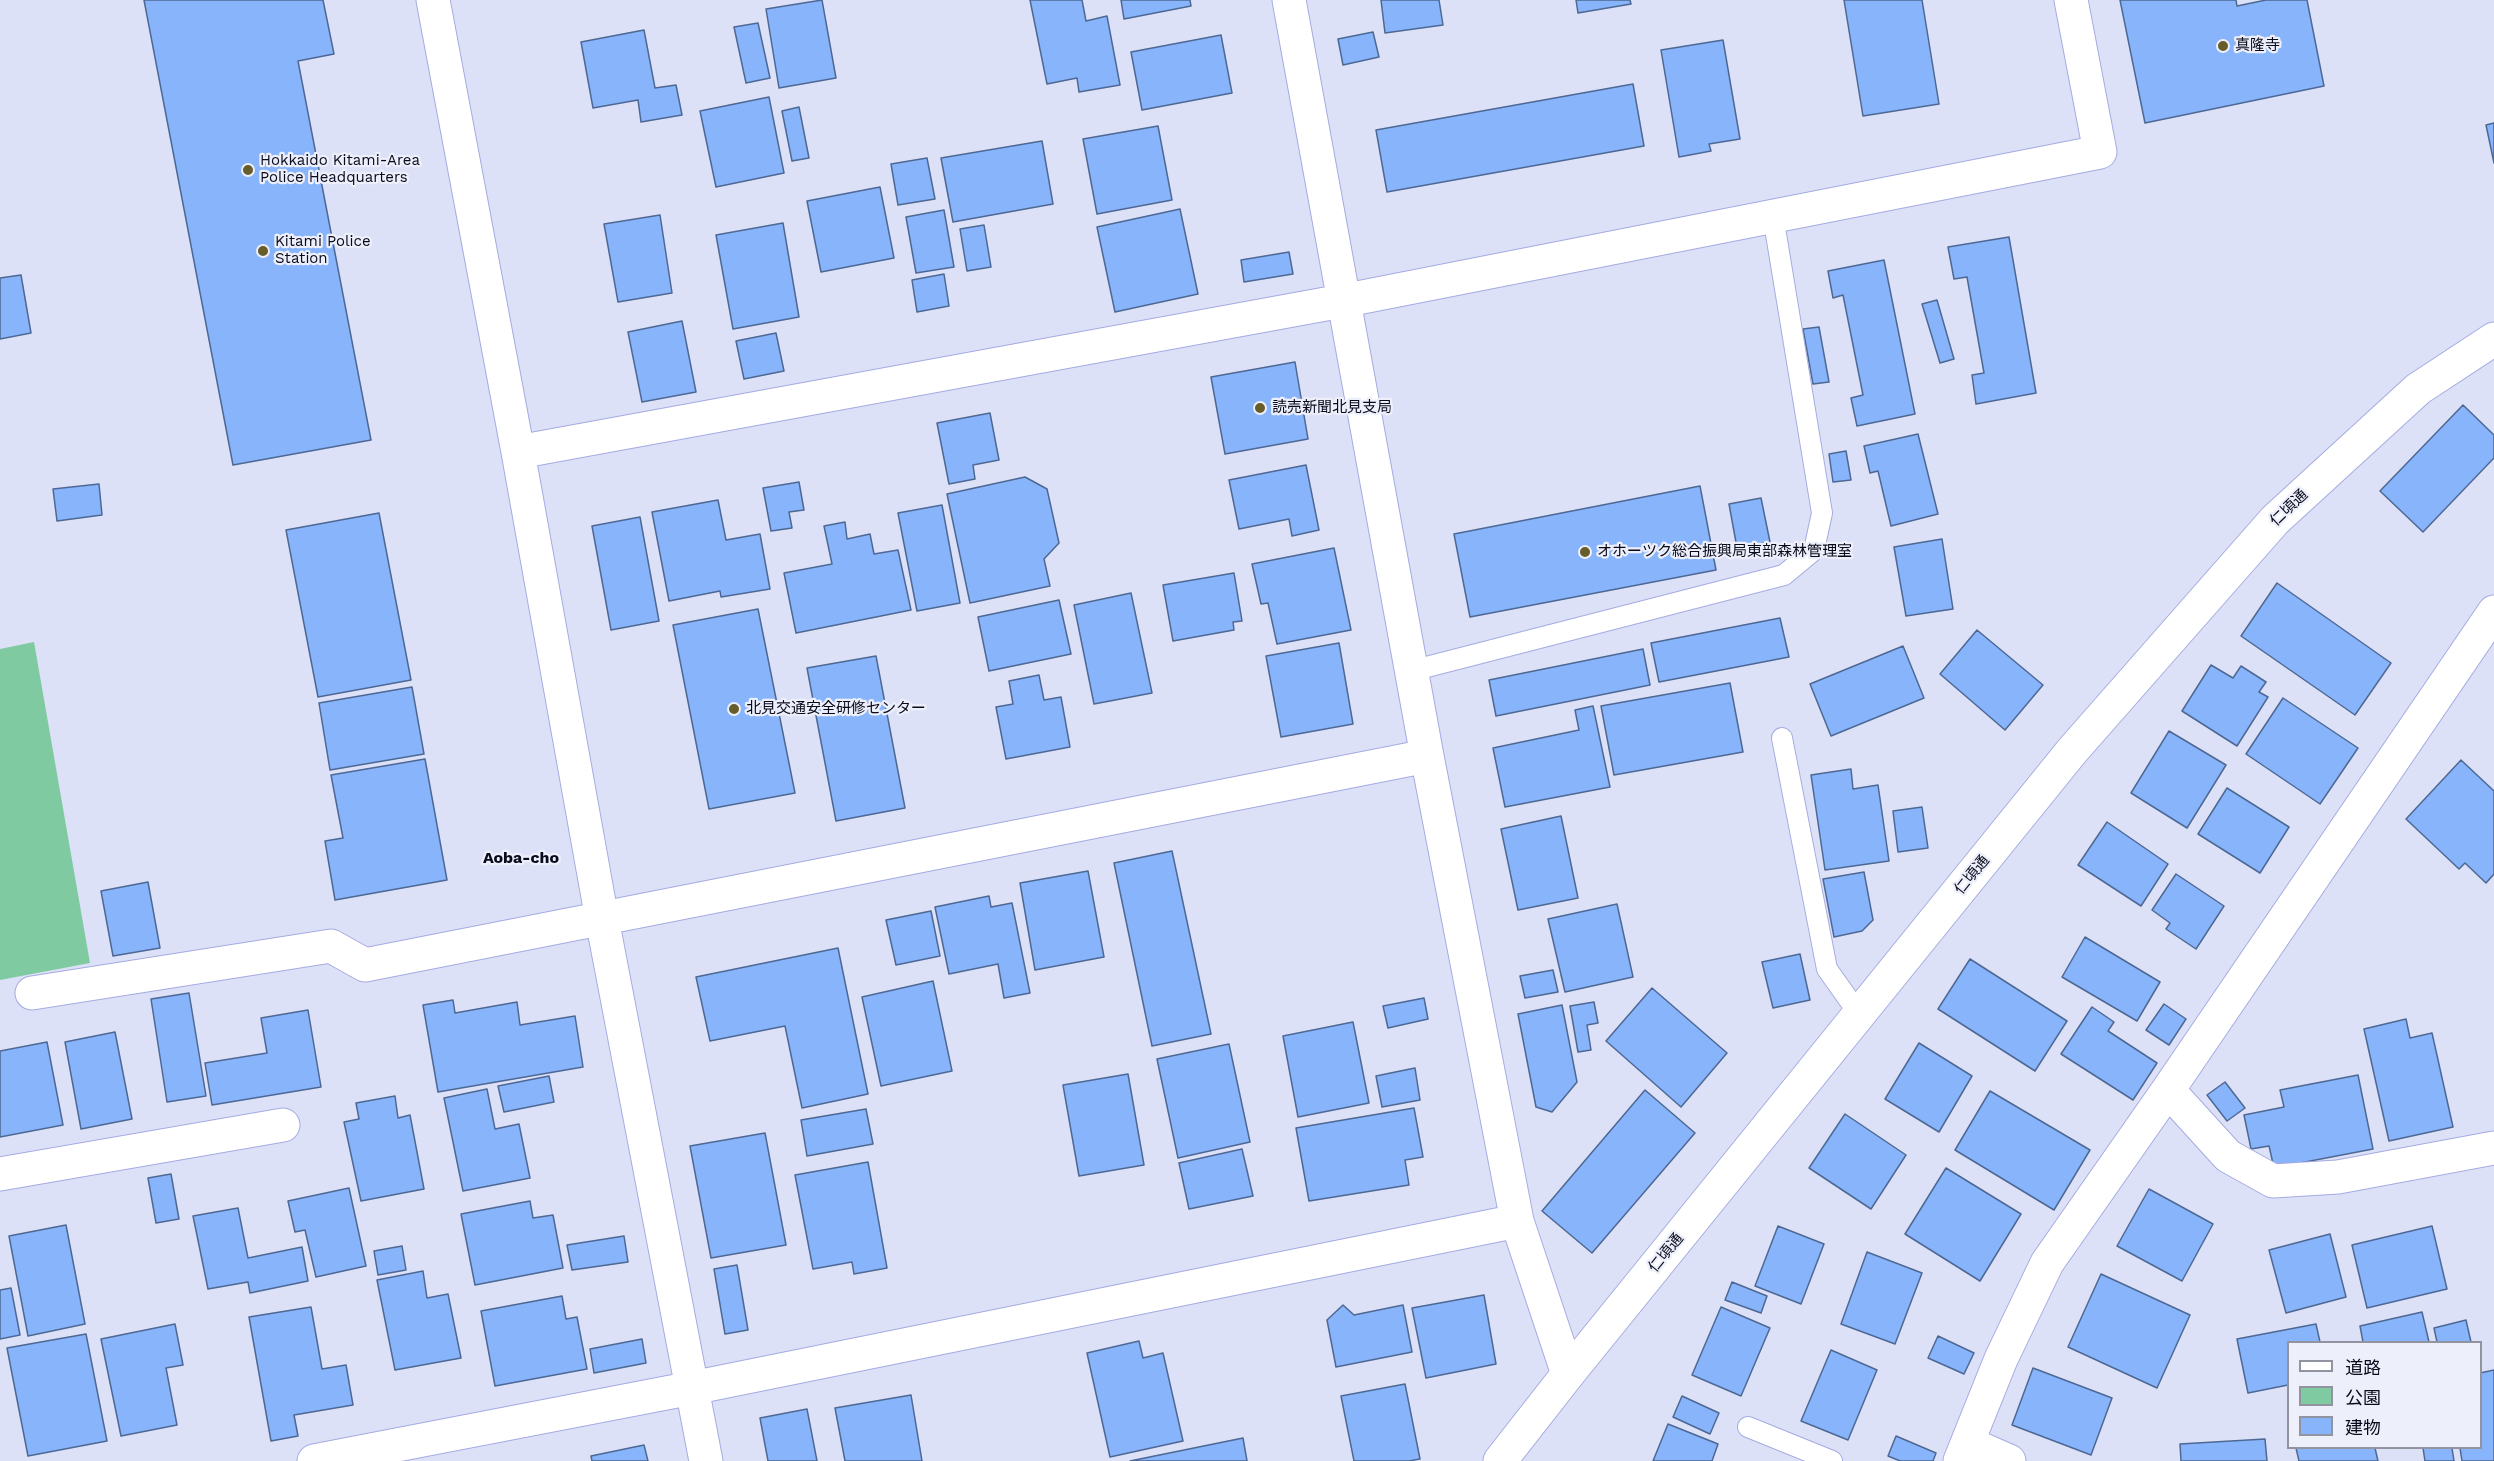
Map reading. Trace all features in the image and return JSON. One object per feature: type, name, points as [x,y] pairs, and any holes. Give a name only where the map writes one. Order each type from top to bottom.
[{"type":"street","points":[[433,0],[519,452],[602,919],[706,1461]]},
{"type":"street","points":[[1289,0],[1411,671],[1517,1221],[1568,1374]]},
{"type":"street","points":[[519,452],[1342,301],[2100,152],[2071,0]]},
{"type":"street","name":"仁頃通","points":[[1500,1461],[2072,751],[2275,520],[2418,389],[2494,339]]},
{"type":"street","points":[[2009,1461],[1964,1452],[2001,1359],[2047,1263],[2493,614]]},
{"type":"street","points":[[33,993],[331,946],[365,965],[1427,756]]},
{"type":"street","points":[[2168,1090],[2228,1156],[2272,1182],[2338,1177],[2494,1148]]},
{"type":"street","points":[[0,1174],[283,1125]]},
{"type":"street","points":[[314,1461],[692,1388],[1517,1221]]},
{"type":"lane","points":[[1411,671],[1784,575],[1814,550],[1822,513],[1773,216]]},
{"type":"lane","points":[[1782,738],[1827,969],[1859,1014]]},
{"type":"lane","points":[[1748,1427],[1832,1461]]},
{"type":"green space","points":[[34,642],[90,963],[0,980],[0,649]]},
{"type":"building","name":"Kitami Police Station","points":[[144,0],[323,0],[334,54],[298,61],[371,440],[233,465]]},
{"type":"building","points":[[822,0],[836,78],[779,88],[766,9]]},
{"type":"building","points":[[1030,0],[1082,0],[1086,21],[1107,16],[1120,85],[1079,92],[1077,78],[1047,84]]},
{"type":"building","points":[[1121,0],[1190,0],[1191,6],[1124,19]]},
{"type":"building","points":[[1381,0],[1439,0],[1443,25],[1385,33]]},
{"type":"building","points":[[1576,0],[1630,0],[1631,4],[1578,13]]},
{"type":"building","points":[[1844,0],[1922,0],[1939,104],[1863,116]]},
{"type":"building","name":"真隆寺","points":[[2120,0],[2236,0],[2237,6],[2266,0],[2307,0],[2324,86],[2145,123]]},
{"type":"building","points":[[758,23],[770,78],[746,83],[734,27]]},
{"type":"building","points":[[644,30],[655,88],[676,85],[682,115],[641,122],[638,100],[593,108],[581,42]]},
{"type":"building","points":[[1373,32],[1379,57],[1343,65],[1338,39]]},
{"type":"building","points":[[1221,35],[1232,93],[1142,110],[1131,52]]},
{"type":"building","points":[[1723,40],[1740,139],[1709,144],[1711,151],[1679,157],[1661,50]]},
{"type":"building","points":[[1633,84],[1644,146],[1387,192],[1376,130]]},
{"type":"building","points":[[769,97],[784,173],[716,187],[700,111]]},
{"type":"building","points":[[799,107],[809,158],[792,161],[782,111]]},
{"type":"building","points":[[2494,123],[2494,163],[2486,125]]},
{"type":"building","points":[[1158,126],[1172,200],[1097,214],[1083,139]]},
{"type":"building","points":[[1042,141],[1053,204],[953,222],[941,158]]},
{"type":"building","points":[[927,158],[935,199],[898,205],[891,164]]},
{"type":"building","points":[[880,187],[894,258],[821,272],[807,201]]},
{"type":"building","points":[[1180,209],[1198,294],[1115,312],[1097,227]]},
{"type":"building","points":[[944,210],[954,267],[916,273],[906,217]]},
{"type":"building","points":[[660,215],[672,293],[618,302],[604,224]]},
{"type":"building","points":[[783,223],[799,317],[733,329],[716,235]]},
{"type":"building","points":[[984,225],[991,267],[967,271],[960,229]]},
{"type":"building","points":[[2009,237],[2036,393],[1976,404],[1972,375],[1984,373],[1967,277],[1954,279],[1948,247]]},
{"type":"building","points":[[1289,252],[1293,274],[1244,282],[1241,260]]},
{"type":"building","points":[[1884,260],[1915,414],[1857,426],[1851,398],[1863,395],[1843,295],[1833,298],[1828,271]]},
{"type":"building","points":[[944,274],[949,306],[917,312],[912,280]]},
{"type":"building","points":[[21,275],[31,333],[0,339],[0,278]]},
{"type":"building","points":[[1937,300],[1954,359],[1940,363],[1922,304]]},
{"type":"building","points":[[682,321],[696,392],[642,402],[628,332]]},
{"type":"building","points":[[1819,327],[1829,382],[1813,384],[1803,329]]},
{"type":"building","points":[[776,333],[784,371],[744,379],[736,341]]},
{"type":"building","name":"読売新聞北見支局","points":[[1295,362],[1308,439],[1225,454],[1211,377]]},
{"type":"building","points":[[2463,405],[2494,435],[2494,458],[2423,532],[2380,491]]},
{"type":"building","points":[[990,413],[999,460],[973,465],[975,479],[949,484],[937,423]]},
{"type":"building","points":[[1918,434],[1938,514],[1891,526],[1878,471],[1870,473],[1864,446]]},
{"type":"building","points":[[1846,451],[1851,480],[1833,482],[1829,454]]},
{"type":"building","points":[[1306,465],[1319,530],[1292,536],[1289,519],[1239,529],[1229,480]]},
{"type":"building","points":[[1025,477],[1047,489],[1059,543],[1044,559],[1050,586],[970,603],[947,494]]},
{"type":"building","points":[[799,482],[804,510],[789,512],[792,528],[771,531],[763,488]]},
{"type":"building","points":[[99,484],[102,515],[57,521],[53,489]]},
{"type":"building","name":"オホーツク総合振興局東部森林管理室","points":[[1700,486],[1716,570],[1470,617],[1454,534]]},
{"type":"building","points":[[1761,498],[1770,542],[1737,548],[1729,504]]},
{"type":"building","points":[[718,500],[726,540],[760,534],[770,589],[721,597],[720,591],[669,601],[652,512]]},
{"type":"building","points":[[942,505],[960,603],[917,611],[898,513]]},
{"type":"building","points":[[379,513],[411,680],[318,697],[286,530]]},
{"type":"building","points":[[640,517],[659,621],[611,630],[592,526]]},
{"type":"building","points":[[845,522],[847,539],[870,534],[874,554],[898,550],[911,610],[796,633],[784,573],[832,564],[824,526]]},
{"type":"building","points":[[1942,539],[1953,609],[1906,616],[1894,547]]},
{"type":"building","points":[[1334,548],[1351,630],[1277,644],[1268,603],[1261,604],[1252,564]]},
{"type":"building","points":[[1234,573],[1242,621],[1233,622],[1234,630],[1173,641],[1163,585]]},
{"type":"building","points":[[2277,583],[2391,663],[2355,715],[2241,636]]},
{"type":"building","points":[[1131,593],[1152,693],[1094,704],[1074,605]]},
{"type":"building","points":[[1059,600],[1071,654],[989,671],[978,617]]},
{"type":"building","name":"北見交通安全研修センター","points":[[758,609],[795,793],[709,809],[673,625]]},
{"type":"building","points":[[1780,618],[1789,657],[1659,682],[1651,643]]},
{"type":"building","points":[[1977,630],[2043,685],[2005,730],[1940,674]]},
{"type":"building","points":[[1339,643],[1353,724],[1281,737],[1266,656]]},
{"type":"building","points":[[1903,646],[1924,698],[1831,736],[1810,684]]},
{"type":"building","points":[[1643,649],[1650,685],[1496,716],[1489,680]]},
{"type":"building","points":[[876,656],[905,808],[836,821],[807,668]]},
{"type":"building","points":[[2211,665],[2233,678],[2241,666],[2266,682],[2259,692],[2268,697],[2237,746],[2182,711]]},
{"type":"building","points":[[1039,675],[1044,700],[1061,697],[1070,747],[1006,759],[996,707],[1013,704],[1009,681]]},
{"type":"building","points":[[1730,683],[1743,752],[1614,775],[1601,706]]},
{"type":"building","points":[[412,687],[424,754],[330,770],[319,703]]},
{"type":"building","points":[[2283,698],[2358,748],[2320,804],[2246,754]]},
{"type":"building","points":[[1593,706],[1610,787],[1505,807],[1493,748],[1579,730],[1575,710]]},
{"type":"building","points":[[2169,731],[2226,765],[2187,828],[2131,793]]},
{"type":"building","points":[[425,759],[447,880],[335,900],[325,841],[343,838],[331,775]]},
{"type":"building","points":[[2461,760],[2494,791],[2494,874],[2486,883],[2465,863],[2459,869],[2406,819]]},
{"type":"building","points":[[1851,769],[1853,789],[1878,785],[1889,861],[1825,870],[1811,775]]},
{"type":"building","points":[[2227,788],[2289,827],[2260,873],[2198,834]]},
{"type":"building","points":[[1922,807],[1928,848],[1898,852],[1893,811]]},
{"type":"building","points":[[1561,816],[1578,898],[1518,910],[1501,829]]},
{"type":"building","points":[[2107,822],[2168,864],[2141,906],[2078,865]]},
{"type":"building","points":[[1172,851],[1211,1034],[1152,1046],[1114,863]]},
{"type":"building","points":[[1088,871],[1104,957],[1035,970],[1020,883]]},
{"type":"building","points":[[1864,872],[1873,920],[1862,931],[1834,937],[1823,879]]},
{"type":"building","points":[[2176,874],[2224,906],[2196,949],[2166,929],[2170,923],[2152,910]]},
{"type":"building","points":[[148,882],[160,948],[113,956],[101,891]]},
{"type":"building","points":[[989,896],[991,907],[1012,903],[1030,993],[1004,998],[998,964],[949,974],[935,907]]},
{"type":"building","points":[[1617,904],[1633,977],[1565,992],[1548,919]]},
{"type":"building","points":[[931,911],[940,956],[896,965],[886,920]]},
{"type":"building","points":[[2085,937],[2160,982],[2137,1021],[2062,977]]},
{"type":"building","points":[[838,948],[868,1094],[802,1108],[785,1026],[710,1041],[696,977]]},
{"type":"building","points":[[1800,954],[1810,1000],[1773,1008],[1762,962]]},
{"type":"building","points":[[1970,959],[2067,1021],[2035,1071],[1938,1009]]},
{"type":"building","points":[[1553,970],[1558,992],[1525,998],[1520,976]]},
{"type":"building","points":[[933,981],[952,1071],[881,1086],[862,997]]},
{"type":"building","points":[[1652,988],[1727,1053],[1681,1107],[1606,1041]]},
{"type":"building","points":[[189,993],[206,1096],[167,1102],[151,999]]},
{"type":"building","points":[[1424,998],[1428,1019],[1388,1028],[1383,1006]]},
{"type":"building","points":[[453,1000],[455,1013],[517,1002],[520,1025],[575,1016],[583,1067],[438,1092],[423,1005]]},
{"type":"building","points":[[1594,1002],[1598,1023],[1587,1025],[1591,1050],[1578,1052],[1570,1006]]},
{"type":"building","points":[[2164,1004],[2186,1019],[2169,1045],[2146,1030]]},
{"type":"building","points":[[1562,1005],[1577,1082],[1552,1112],[1536,1107],[1518,1014]]},
{"type":"building","points":[[2092,1007],[2114,1022],[2108,1031],[2157,1063],[2133,1100],[2061,1054]]},
{"type":"building","points":[[308,1010],[321,1087],[212,1105],[205,1063],[267,1053],[261,1018]]},
{"type":"building","points":[[2406,1019],[2410,1038],[2432,1033],[2453,1127],[2389,1141],[2364,1029]]},
{"type":"building","points":[[1353,1022],[1369,1103],[1298,1117],[1283,1036]]},
{"type":"building","points":[[115,1032],[132,1119],[81,1129],[65,1042]]},
{"type":"building","points":[[47,1042],[63,1125],[0,1137],[0,1051]]},
{"type":"building","points":[[1919,1043],[1972,1076],[1939,1132],[1885,1099]]},
{"type":"building","points":[[1229,1044],[1250,1142],[1178,1158],[1157,1059]]},
{"type":"building","points":[[1415,1068],[1420,1100],[1382,1107],[1376,1076]]},
{"type":"building","points":[[1128,1074],[1144,1165],[1079,1176],[1063,1085]]},
{"type":"building","points":[[2358,1075],[2373,1149],[2274,1168],[2269,1146],[2251,1149],[2244,1115],[2284,1107],[2280,1090]]},
{"type":"building","points":[[549,1076],[554,1102],[504,1112],[498,1086]]},
{"type":"building","points":[[2225,1082],[2245,1108],[2227,1121],[2207,1095]]},
{"type":"building","points":[[487,1089],[495,1129],[519,1124],[530,1178],[463,1191],[444,1098]]},
{"type":"building","points":[[1645,1090],[1695,1133],[1592,1253],[1542,1211]]},
{"type":"building","points":[[1990,1091],[2090,1150],[2054,1210],[1955,1150]]},
{"type":"building","points":[[395,1096],[398,1118],[410,1115],[424,1189],[361,1201],[344,1122],[359,1119],[356,1103]]},
{"type":"building","points":[[1414,1108],[1423,1157],[1405,1160],[1409,1185],[1309,1201],[1296,1128]]},
{"type":"building","points":[[866,1109],[873,1144],[807,1156],[801,1120]]},
{"type":"building","points":[[1845,1114],[1906,1155],[1871,1209],[1809,1168]]},
{"type":"building","points":[[765,1133],[786,1245],[711,1258],[690,1146]]},
{"type":"building","points":[[1242,1149],[1253,1196],[1189,1209],[1179,1163]]},
{"type":"building","points":[[868,1162],[887,1268],[854,1274],[852,1262],[813,1269],[795,1175]]},
{"type":"building","points":[[1946,1168],[2021,1214],[1980,1281],[1905,1234]]},
{"type":"building","points":[[171,1174],[179,1219],[156,1223],[148,1178]]},
{"type":"building","points":[[349,1188],[366,1266],[316,1277],[305,1230],[295,1232],[288,1201]]},
{"type":"building","points":[[2149,1189],[2213,1224],[2182,1281],[2117,1246]]},
{"type":"building","points":[[530,1201],[533,1218],[553,1215],[563,1268],[475,1285],[461,1214]]},
{"type":"building","points":[[238,1208],[248,1258],[302,1247],[308,1281],[250,1293],[248,1282],[208,1289],[193,1216]]},
{"type":"building","points":[[66,1225],[85,1324],[28,1336],[9,1236]]},
{"type":"building","points":[[1778,1226],[1824,1244],[1801,1304],[1755,1286]]},
{"type":"building","points":[[2432,1226],[2447,1289],[2367,1308],[2352,1245]]},
{"type":"building","points":[[2330,1234],[2346,1297],[2286,1313],[2269,1250]]},
{"type":"building","points":[[624,1236],[628,1262],[572,1270],[567,1245]]},
{"type":"building","points":[[402,1246],[406,1270],[378,1275],[374,1251]]},
{"type":"building","points":[[1867,1252],[1922,1273],[1895,1344],[1841,1324]]},
{"type":"building","points":[[737,1265],[748,1330],[725,1334],[714,1269]]},
{"type":"building","points":[[423,1271],[427,1298],[448,1294],[461,1358],[395,1370],[377,1280]]},
{"type":"building","points":[[2101,1274],[2190,1315],[2157,1388],[2068,1347]]},
{"type":"building","points":[[1732,1282],[1767,1296],[1761,1313],[1725,1300]]},
{"type":"building","points":[[11,1288],[20,1335],[0,1339],[0,1290]]},
{"type":"building","points":[[1484,1295],[1496,1364],[1426,1378],[1412,1308]]},
{"type":"building","points":[[562,1296],[566,1319],[577,1317],[587,1369],[495,1386],[481,1311]]},
{"type":"building","points":[[1343,1305],[1354,1315],[1403,1305],[1412,1352],[1336,1367],[1327,1320]]},
{"type":"building","points":[[311,1307],[322,1369],[346,1365],[353,1405],[294,1415],[298,1436],[271,1441],[249,1317]]},
{"type":"building","points":[[1721,1307],[1770,1328],[1741,1396],[1692,1375]]},
{"type":"building","points":[[2422,1312],[2429,1341],[2363,1341],[2360,1326]]},
{"type":"building","points":[[2466,1320],[2471,1341],[2437,1341],[2434,1328]]},
{"type":"building","points":[[175,1324],[183,1365],[166,1368],[177,1425],[121,1436],[101,1339]]},
{"type":"building","points":[[2316,1324],[2320,1341],[2287,1341],[2287,1385],[2248,1393],[2237,1339]]},
{"type":"building","points":[[86,1334],[107,1441],[28,1456],[7,1348]]},
{"type":"building","points":[[1938,1336],[1974,1353],[1964,1374],[1928,1358]]},
{"type":"building","points":[[642,1339],[646,1363],[594,1373],[590,1349]]},
{"type":"building","points":[[1139,1341],[1143,1358],[1163,1353],[1183,1441],[1110,1457],[1087,1353]]},
{"type":"building","points":[[1831,1350],[1877,1370],[1848,1440],[1801,1421]]},
{"type":"building","points":[[2033,1368],[2112,1398],[2091,1455],[2012,1425]]},
{"type":"building","points":[[2494,1370],[2494,1461],[2462,1461],[2460,1449],[2482,1449],[2482,1373]]},
{"type":"building","points":[[1405,1384],[1420,1459],[1354,1461],[1341,1396]]},
{"type":"building","points":[[911,1395],[922,1461],[845,1461],[835,1408]]},
{"type":"building","points":[[1682,1396],[1719,1413],[1710,1434],[1673,1417]]},
{"type":"building","points":[[807,1409],[817,1461],[768,1461],[760,1418]]},
{"type":"building","points":[[1668,1424],[1718,1444],[1712,1461],[1653,1461]]},
{"type":"building","points":[[1896,1436],[1936,1453],[1933,1461],[1900,1461],[1888,1456]]},
{"type":"building","points":[[1243,1438],[1247,1461],[1130,1461]]},
{"type":"building","points":[[2265,1439],[2267,1461],[2181,1461],[2180,1444]]},
{"type":"building","points":[[644,1445],[648,1461],[592,1461],[591,1456]]},
{"type":"building","points":[[2296,1449],[2375,1449],[2378,1461],[2299,1461]]},
{"type":"building","points":[[2423,1449],[2452,1449],[2454,1461],[2425,1461]]},
{"type":"place","name":"真隆寺","points":[[2223,46]]},
{"type":"place","name":"Hokkaido Kitami-Area Police Headquarters","points":[[248,170]]},
{"type":"place","name":"Kitami Police Station","points":[[263,251]]},
{"type":"place","name":"読売新聞北見支局","points":[[1260,408]]},
{"type":"place","name":"オホーツク総合振興局東部森林管理室","points":[[1585,552]]},
{"type":"place","name":"北見交通安全研修センター","points":[[734,709]]},
{"type":"district","name":"Aoba-cho","points":[[521,858]]}]
